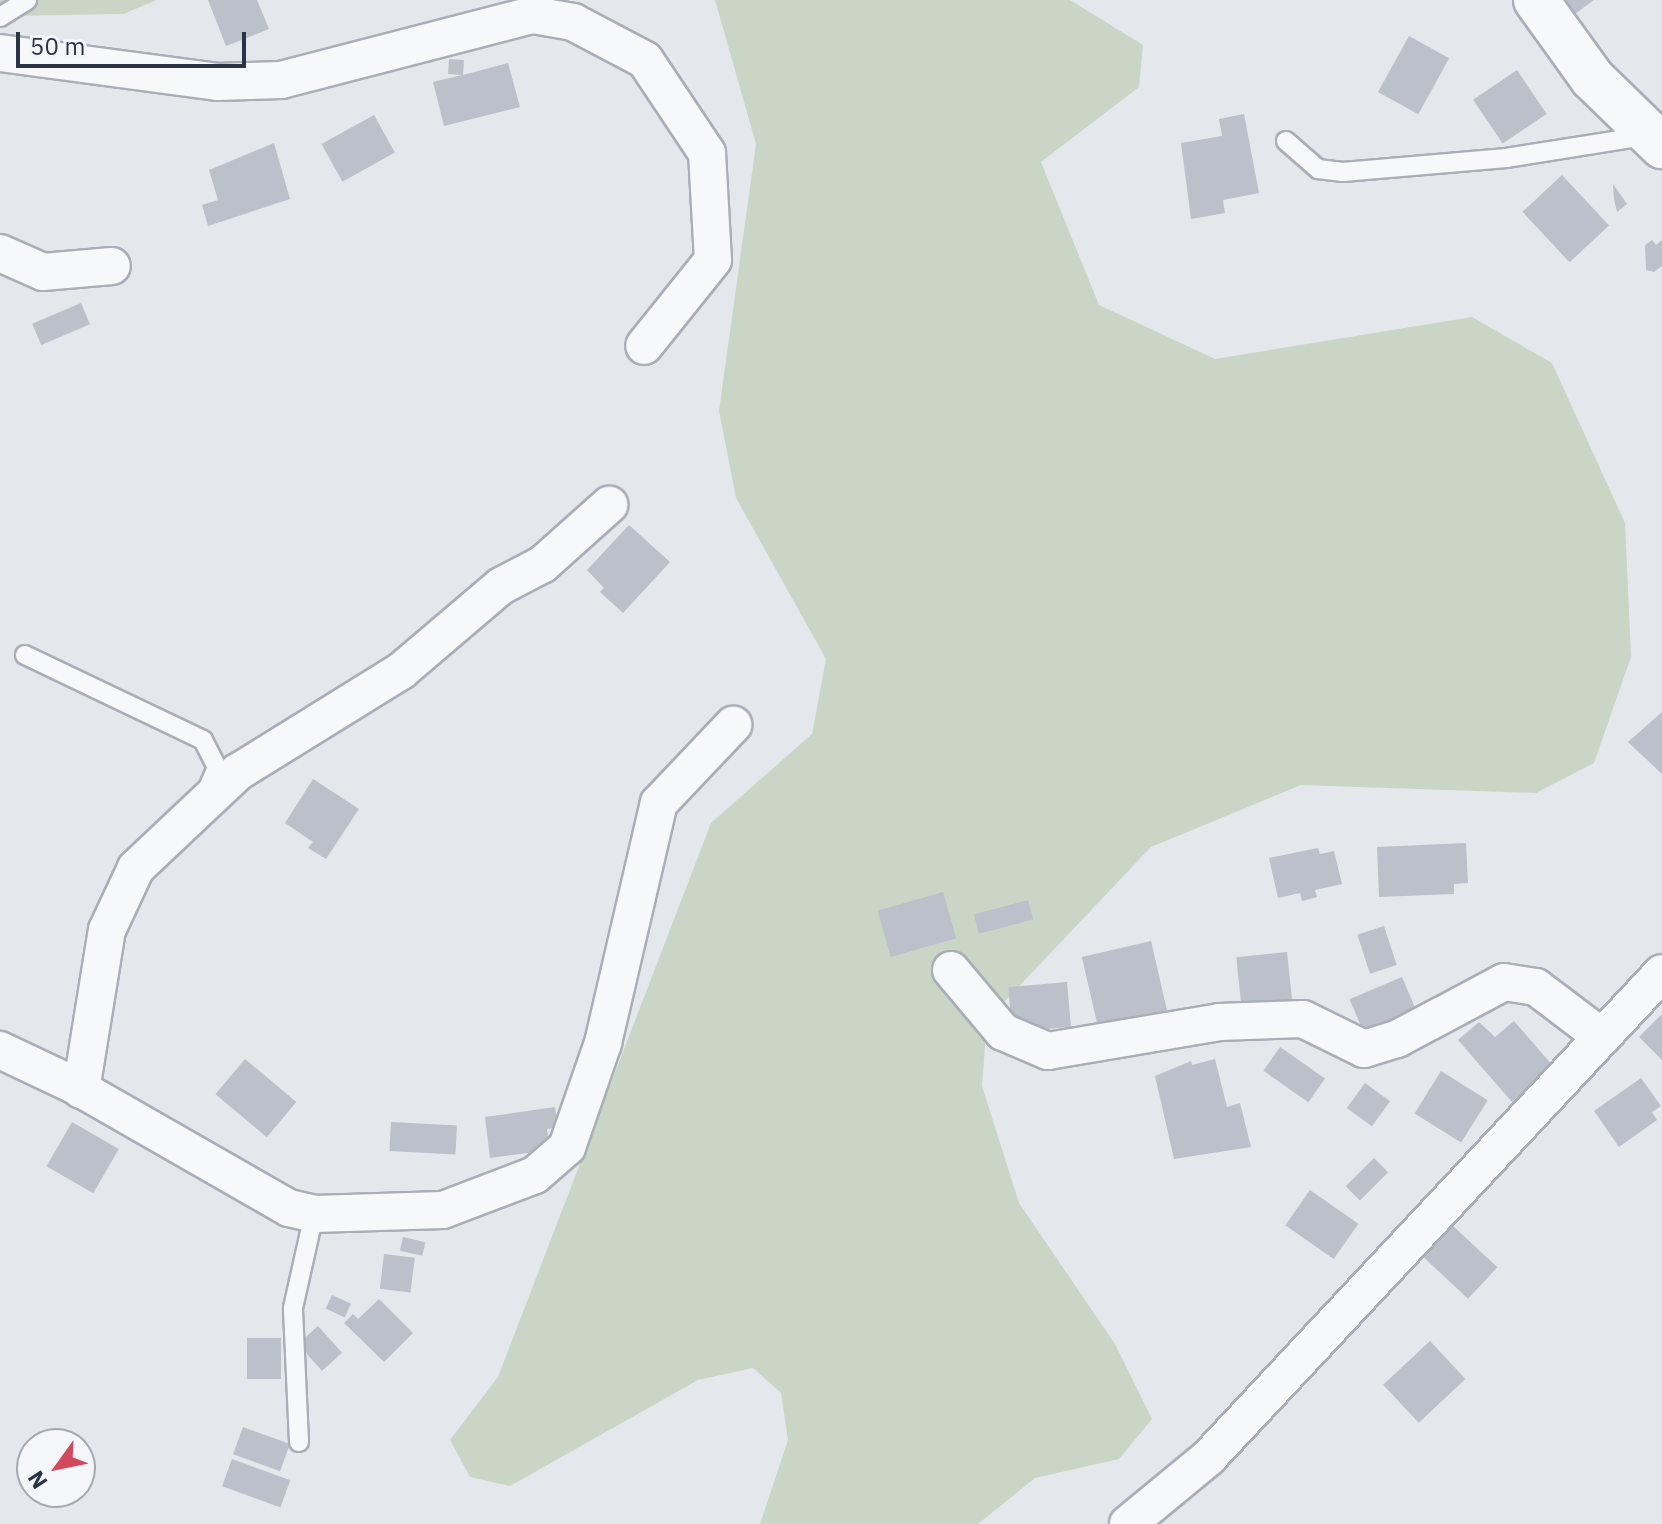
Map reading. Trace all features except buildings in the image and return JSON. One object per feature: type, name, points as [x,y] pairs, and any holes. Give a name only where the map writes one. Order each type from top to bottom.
[{"type":"street","points":[[1536,0],[1592,78],[1657,140]]},
{"type":"street","points":[[0,53],[217,82],[281,80],[533,15],[573,22],[645,60],[707,153],[713,260],[644,346]]},
{"type":"street","points":[[0,253],[43,272],[112,266]]},
{"type":"street","points":[[81,1090],[107,930],[136,868],[203,800],[250,764],[401,671],[501,586],[543,564],[609,505]]},
{"type":"street","points":[[0,1050],[81,1090],[289,1208],[314,1214],[443,1210],[535,1175],[567,1147],[624,968],[659,803],[733,725]]},
{"type":"street","points":[[951,970],[1003,1032],[1048,1051],[1219,1022],[1303,1019],[1364,1049],[1397,1039],[1504,982],[1536,987],[1602,1037]]},
{"type":"street","points":[[1128,1524],[1208,1458],[1662,973]]},
{"type":"lane","points":[[0,17],[27,0]]},
{"type":"lane","points":[[1286,141],[1318,169],[1343,172],[1506,158],[1657,140]]},
{"type":"lane","points":[[25,655],[203,740],[217,767],[203,800]]},
{"type":"lane","points":[[299,1442],[293,1308],[314,1214]]},
{"type":"green space","points":[[0,0],[157,0],[123,14],[0,16]]},
{"type":"green space","points":[[715,0],[1070,0],[1143,45],[1139,87],[1041,162],[1099,305],[1215,359],[1472,317],[1552,363],[1625,523],[1631,657],[1594,763],[1536,793],[1301,785],[1151,847],[987,1020],[982,1086],[1019,1203],[1115,1344],[1152,1419],[1119,1459],[1035,1478],[978,1524],[760,1524],[788,1440],[781,1393],[753,1368],[698,1380],[510,1486],[470,1477],[450,1440],[498,1377],[711,823],[812,734],[826,659],[736,498],[719,411],[756,144]]}]
